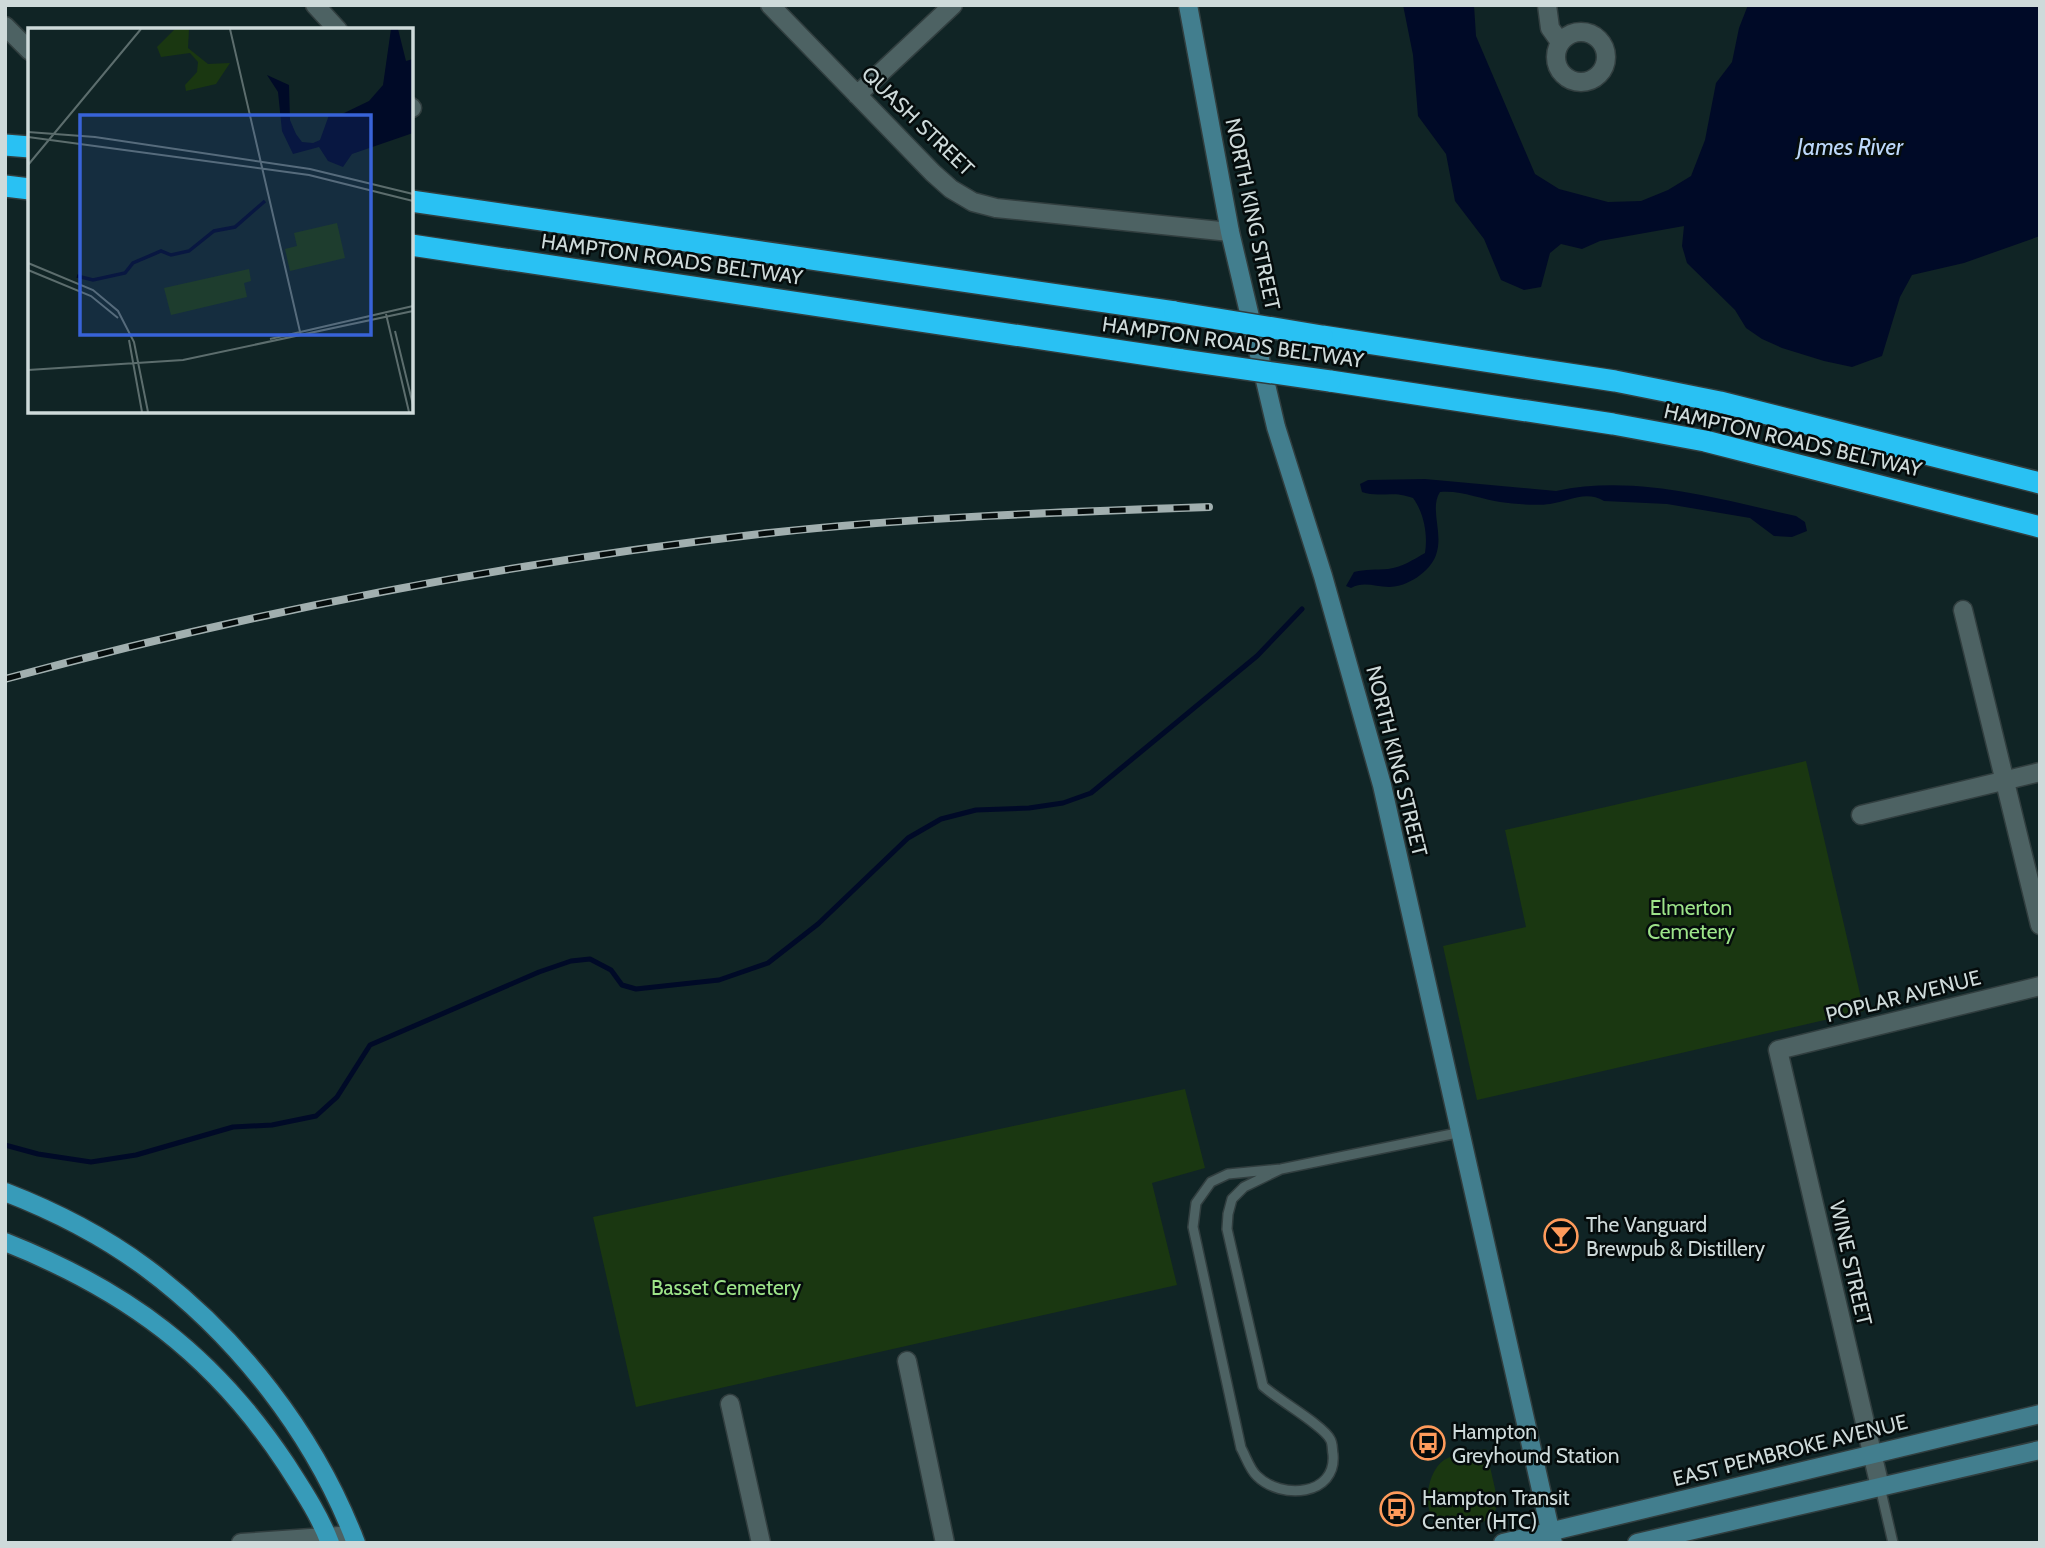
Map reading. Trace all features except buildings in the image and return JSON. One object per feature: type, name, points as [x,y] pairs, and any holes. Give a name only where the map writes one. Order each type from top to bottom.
[{"type":"highway","points":[[5,145],[28,148]]},
{"type":"highway","points":[[5,186],[28,189]]},
{"type":"highway","name":"HAMPTON ROADS BELTWAY","points":[[413,201],[1175,313],[1615,381],[1720,402],[2040,483]]},
{"type":"highway","name":"HAMPTON ROADS BELTWAY","points":[[413,245],[1613,424],[1705,441],[2040,527]]},
{"type":"main road","name":"NORTH KING STREET","points":[[1188,5],[1230,232],[1276,426],[1324,576],[1382,785],[1557,1539]]},
{"type":"main road","points":[[5,1192],[34,1203],[91,1232],[145,1267],[198,1311],[236,1350],[290,1418],[326,1476],[354,1539]]},
{"type":"main road","points":[[5,1242],[118,1296],[174,1336],[219,1379],[263,1430],[305,1493],[329,1540]]},
{"type":"main road","name":"EAST PEMBROKE AVENUE","points":[[1503,1543],[1557,1539],[1872,1453],[2040,1414]]},
{"type":"main road","points":[[1637,1543],[2040,1450]]},
{"type":"street","points":[[315,5],[336,28]]},
{"type":"street","name":"QUASH STREET","points":[[770,5],[933,173],[951,189],[973,202],[1020,212],[1230,232]]},
{"type":"street","points":[[857,95],[953,5]]},
{"type":"street","points":[[1547,5],[1550,28],[1560,42]]},
{"type":"street","points":[[5,26],[28,49]]},
{"type":"street","points":[[1964,610],[2040,925]]},
{"type":"street","points":[[1861,815],[2040,772]]},
{"type":"street","name":"POPLAR AVENUE","points":[[1778,1050],[2040,986]]},
{"type":"street","name":"WINE STREET","points":[[1778,1050],[1880,1487]]},
{"type":"street","points":[[907,1361],[945,1543]]},
{"type":"street","points":[[730,1404],[761,1543]]},
{"type":"street","points":[[241,1543],[354,1539]]},
{"type":"lane","points":[[1281,1169],[1244,1187],[1232,1199],[1227,1229],[1263,1386],[1277,1399],[1323,1430],[1331,1440],[1334,1461],[1329,1475],[1300,1493],[1277,1489],[1256,1476],[1241,1448],[1193,1227],[1196,1203],[1211,1182],[1228,1174],[1281,1169],[1462,1132]]},
{"type":"lane","points":[[1880,1487],[1893,1543]]},
{"type":"green space","name":"Elmerton Cemetery","points":[[1806,761],[1864,1011],[1477,1100],[1443,946],[1526,927],[1505,830]]},
{"type":"green space","name":"Basset Cemetery","points":[[1185,1089],[1205,1168],[1152,1183],[1177,1285],[636,1407],[593,1217]]},
{"type":"green space","points":[[1486,1449],[1498,1502],[1495,1512],[1482,1522],[1456,1530],[1446,1530],[1438,1525],[1429,1508],[1432,1476],[1437,1467],[1448,1458]]},
{"type":"water","name":"James River","points":[[1403,5],[1474,5],[1476,36],[1535,174],[1559,189],[1608,202],[1641,201],[1668,190],[1691,176],[1705,140],[1716,83],[1732,62],[1739,28],[1748,5],[2040,5],[2040,236],[1964,263],[1912,275],[1900,297],[1882,356],[1852,367],[1782,348],[1746,328],[1735,310],[1687,263],[1682,246],[1684,226],[1600,241],[1582,249],[1561,244],[1550,253],[1541,287],[1524,290],[1501,280],[1484,239],[1455,201],[1446,154],[1418,116],[1413,55]]},
{"type":"water","points":[[1425,479],[1556,491],[1616,485],[1677,491],[1796,516],[1805,522],[1807,531],[1792,537],[1774,536],[1750,518],[1667,504],[1604,501],[1584,496],[1538,505],[1440,492],[1436,506],[1438,547],[1433,561],[1423,573],[1396,586],[1346,586],[1354,572],[1393,568],[1425,553],[1424,524],[1413,498],[1368,494],[1362,492],[1360,484],[1368,480]]},
{"type":"waterway","points":[[5,1145],[38,1154],[91,1162],[136,1155],[233,1127],[272,1125],[316,1116],[337,1097],[370,1045],[539,972],[571,961],[590,959],[611,970],[622,985],[636,989],[719,980],[768,963],[818,924],[908,838],[941,819],[976,810],[1029,808],[1063,803],[1091,793],[1257,656],[1302,609]]},
{"type":"railway","points":[[5,679],[99,654],[289,611],[384,591],[576,558],[769,533],[879,523],[1209,507]]},
{"type":"place","name":"The Vanguard Brewpub & Distillery","points":[[1561,1236]]},
{"type":"place","name":"Hampton Greyhound Station","points":[[1428,1443]]},
{"type":"place","name":"Hampton Transit Center (HTC)","points":[[1397,1509]]}]
